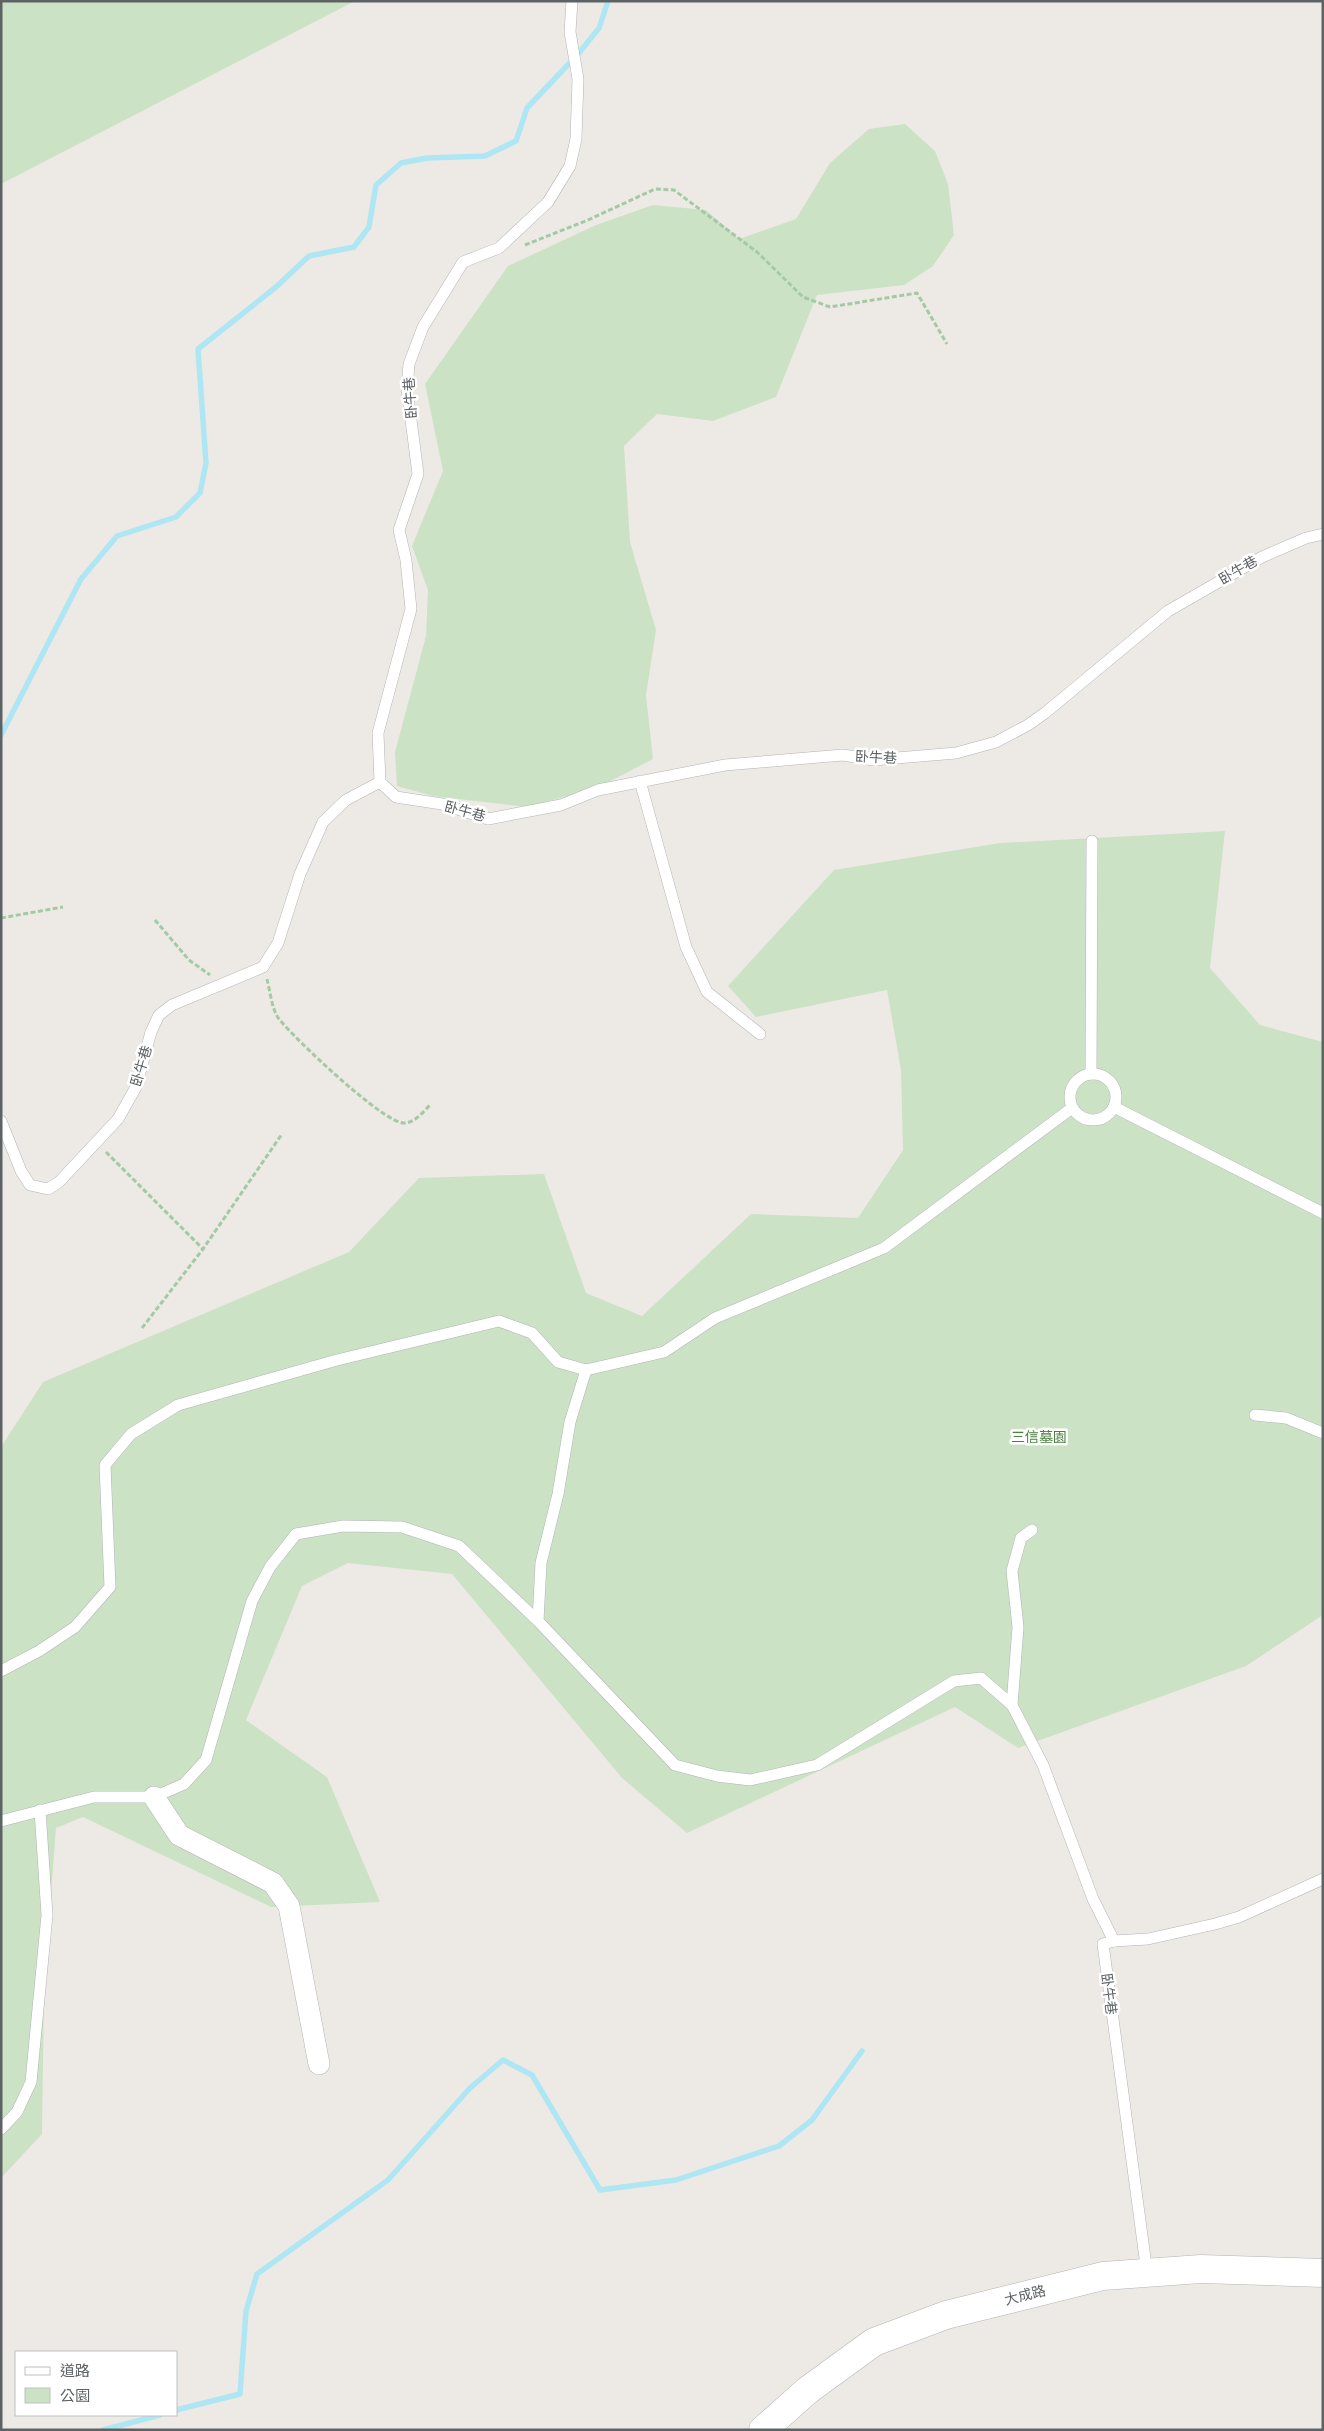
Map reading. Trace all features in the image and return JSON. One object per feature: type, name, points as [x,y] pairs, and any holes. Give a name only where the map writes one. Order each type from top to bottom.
[{"type":"street","points":[[154,1797],[179,1836],[273,1883],[289,1906],[319,2064]]},
{"type":"street","name":"大成路","points":[[763,2430],[808,2390],[874,2342],[955,2313],[1103,2276],[1201,2269],[1323,2273]]},
{"type":"lane","name":"卧牛巷","points":[[572,1],[570,32],[576,72],[576,139],[570,166],[548,202],[499,248],[463,262],[423,326],[409,364],[408,389],[418,474],[399,530],[406,560],[411,609],[378,733],[380,782],[396,797],[442,804],[488,819],[561,805],[598,790],[725,765],[844,755],[873,760],[903,759],[956,753],[996,742],[1028,725],[1045,713],[1168,611],[1262,557],[1306,538],[1323,534]]},
{"type":"lane","points":[[640,781],[686,947],[698,974],[707,992],[760,1034]]},
{"type":"lane","points":[[263,966],[278,943],[300,874],[323,822],[346,800],[380,782]]},
{"type":"lane","points":[[1091,1074],[1092,841]]},
{"type":"lane","name":"卧牛巷","points":[[1,1120],[21,1171],[30,1185],[48,1189],[59,1182],[95,1141],[118,1119],[136,1086],[151,1032],[159,1015],[172,1005],[263,966]]},
{"type":"lane","points":[[1091,1074],[1107,1078],[1113,1084],[1116,1092],[1114,1108],[1109,1114],[1093,1121],[1085,1119],[1072,1108],[1070,1100],[1073,1086],[1078,1080],[1091,1074]]},
{"type":"lane","points":[[1,1672],[39,1651],[75,1627],[110,1587],[104,1465],[131,1434],[178,1405],[337,1360],[499,1321],[532,1333],[558,1362],[586,1370],[664,1352],[715,1318],[884,1248],[1072,1108]]},
{"type":"lane","points":[[1114,1108],[1323,1213]]},
{"type":"lane","points":[[538,1621],[541,1563],[558,1494],[570,1422],[586,1370]]},
{"type":"lane","points":[[1255,1415],[1286,1418],[1323,1433]]},
{"type":"lane","points":[[1,1821],[94,1798],[154,1797],[184,1784],[206,1760],[252,1601],[270,1567],[296,1534],[343,1526],[402,1527],[459,1546],[538,1621],[676,1765],[717,1776],[750,1780],[817,1764],[954,1681],[981,1678],[1012,1705],[1043,1764],[1093,1899],[1114,1941],[1148,1938],[1239,1917],[1323,1879]]},
{"type":"lane","points":[[1012,1705],[1018,1627],[1012,1571],[1021,1538],[1032,1530]]},
{"type":"lane","points":[[1,2129],[17,2112],[31,2082],[47,1915],[40,1810]]},
{"type":"lane","name":"卧牛巷","points":[[1114,1941],[1103,1944],[1147,2272]]},
{"type":"path","points":[[499,248],[530,244],[655,189],[674,190],[757,252],[803,297],[830,307],[917,293],[947,344]]},
{"type":"path","points":[[1,918],[63,908]]},
{"type":"path","points":[[155,920],[189,960],[222,984]]},
{"type":"path","points":[[263,966],[277,1017],[326,1069],[391,1119],[404,1123],[416,1119],[431,1104]]},
{"type":"path","points":[[142,1328],[203,1249],[282,1134]]},
{"type":"path","points":[[95,1141],[203,1249]]},
{"type":"green space","points":[[1,1],[355,1],[1,184]]},
{"type":"green space","points":[[905,124],[935,151],[948,184],[954,235],[933,266],[904,285],[817,295],[776,397],[713,421],[657,414],[624,446],[630,542],[656,630],[646,695],[653,759],[597,788],[527,807],[433,796],[397,786],[395,752],[426,636],[428,590],[412,546],[443,471],[425,384],[508,266],[596,225],[653,205],[706,210],[739,239],[796,219],[830,163],[869,129]]},
{"type":"green space","name":"三信墓園","points":[[1225,831],[1210,968],[1260,1025],[1323,1042],[1323,1615],[1246,1666],[1018,1748],[955,1707],[687,1833],[622,1778],[452,1574],[348,1563],[302,1586],[246,1720],[327,1777],[380,1902],[271,1907],[83,1817],[56,1828],[44,1990],[42,2134],[1,2178],[1,1447],[43,1382],[349,1252],[419,1178],[544,1174],[586,1293],[642,1316],[751,1214],[858,1218],[903,1150],[901,1070],[887,990],[756,1017],[728,986],[834,870],[1000,843]]},
{"type":"waterway","points":[[1,735],[81,579],[117,536],[176,517],[200,493],[206,463],[198,349],[276,287],[309,256],[354,247],[369,227],[376,185],[401,163],[427,158],[485,156],[516,141],[527,108],[579,53],[599,28],[608,1]]},
{"type":"waterway","points":[[178,2410],[240,2394],[246,2311],[257,2274],[388,2180],[470,2088],[503,2060],[532,2075],[600,2190],[676,2180],[779,2146],[812,2120],[862,2051]]},
{"type":"waterway","points":[[103,2430],[156,2416]]}]
